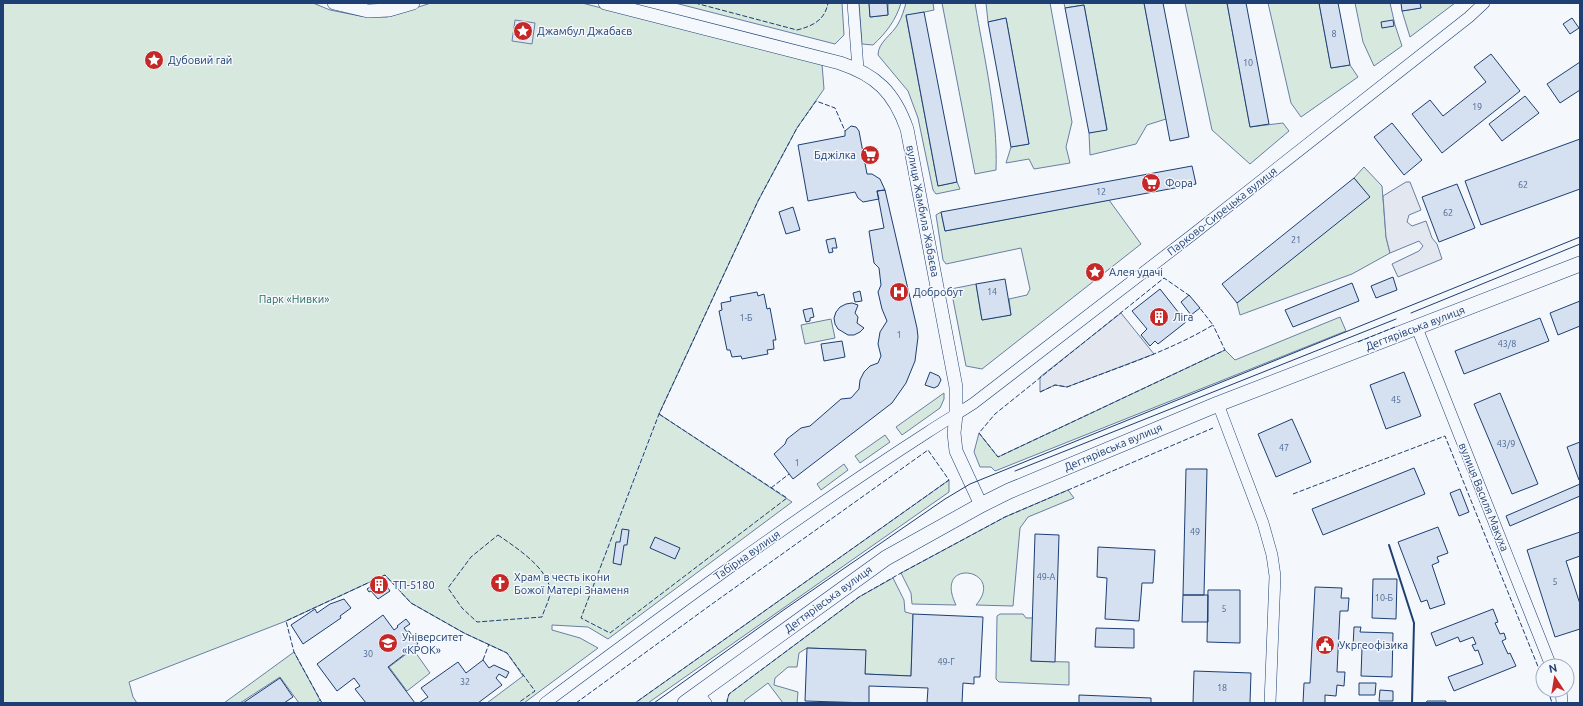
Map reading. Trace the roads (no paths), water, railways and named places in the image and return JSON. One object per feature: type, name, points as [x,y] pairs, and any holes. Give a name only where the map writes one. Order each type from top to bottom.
[{"type":"main road","name":"Дегтярівська вулиця","points":[[685,703],[702,698],[886,558],[980,505],[1009,491],[1218,404],[1580,264]]},
{"type":"street","points":[[334,3],[368,11],[389,10],[413,3]]},
{"type":"street","name":"вулиця Жамбила Жабаєва","points":[[605,3],[858,69],[874,79],[894,100],[901,112],[907,129],[956,387],[956,415],[954,433],[956,451],[980,505]]},
{"type":"street","points":[[853,3],[858,69]]},
{"type":"street","name":"Парково-Сирецька вулиця","points":[[956,415],[974,403],[1124,288],[1416,59],[1484,3]]},
{"type":"street","name":"вулиця Василя Макуха","points":[[1417,328],[1548,658]]},
{"type":"street","points":[[1218,404],[1263,522],[1272,555],[1275,576],[1270,703]]},
{"type":"street","name":"Табірна вулиця","points":[[545,703],[699,589],[804,515],[929,431],[956,415]]},
{"type":"tram line","points":[[654,703],[785,609],[945,499],[970,484],[1580,237]]},
{"type":"tram line","points":[[1411,313],[1580,244]]},
{"type":"tram line","points":[[1015,471],[1396,319]]},
{"type":"place","name":"Джамбул Джабаєв","points":[[523,31]]},
{"type":"place","name":"Дубовий гай","points":[[154,60]]},
{"type":"place","name":"Бджілка","points":[[870,155]]},
{"type":"place","name":"Фора","points":[[1151,183]]},
{"type":"place","name":"Алея удачі","points":[[1095,272]]},
{"type":"place","name":"Добробут","points":[[899,292]]},
{"type":"place","name":"Ліга","points":[[1159,317]]},
{"type":"place","name":"Храм в честь ікони Божої Матері Знаменя","points":[[500,583]]},
{"type":"place","name":"ТП-5180","points":[[379,585]]},
{"type":"place","name":"Університет «КРОК»","points":[[388,643]]},
{"type":"place","name":"Укргеофізика","points":[[1325,645]]},
{"type":"park label","name":"Парк «Нивки»","points":[[294,299]]}]
